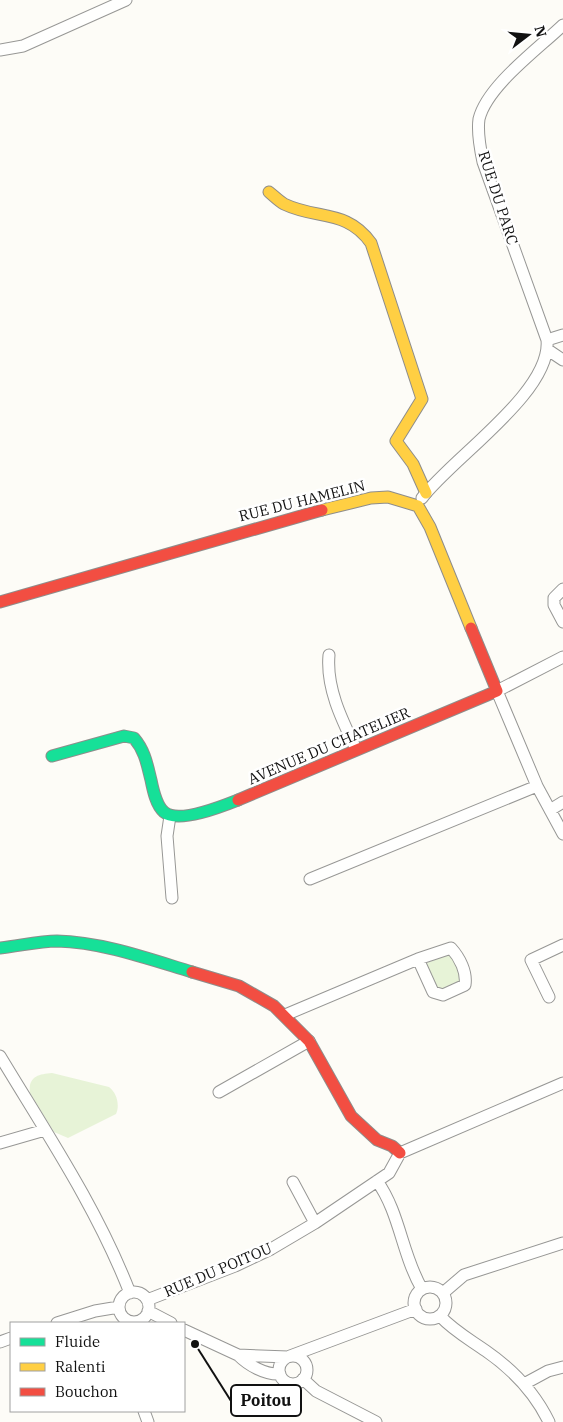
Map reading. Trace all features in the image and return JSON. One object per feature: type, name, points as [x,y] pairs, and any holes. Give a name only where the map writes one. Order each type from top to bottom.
[{"type":"street","points":[[0,50],[23,46],[126,0]]},
{"type":"street","name":"RUE DU PARC","points":[[547,345],[483,162],[479,141],[479,122],[483,106],[492,92],[563,25]]},
{"type":"street","points":[[269,192],[283,203],[354,222],[366,232],[420,388],[422,399],[418,408],[396,441],[413,464],[426,493]]},
{"type":"street","points":[[563,335],[547,345],[540,368],[517,404],[426,493],[418,506],[439,546],[537,786],[563,834]]},
{"type":"street","points":[[547,345],[563,360]]},
{"type":"street","name":"RUE DU HAMELIN","points":[[0,602],[346,503],[388,497],[418,506]]},
{"type":"street","points":[[563,589],[554,598],[554,605],[563,622]]},
{"type":"street","points":[[329,655],[327,672],[329,685],[356,749]]},
{"type":"street","points":[[497,691],[563,657]]},
{"type":"street","name":"AVENUE DU CHATELIER","points":[[170,816],[186,816],[242,800],[356,749],[497,691]]},
{"type":"street","points":[[52,756],[124,736],[134,738],[144,753],[157,802],[164,812],[170,816],[167,836],[172,898]]},
{"type":"street","points":[[310,879],[537,786]]},
{"type":"street","points":[[550,810],[563,802]]},
{"type":"street","points":[[0,948],[55,941],[74,942],[114,950],[239,986],[259,996],[285,1016],[309,1041],[351,1116],[377,1140],[392,1146],[400,1154],[563,1083]]},
{"type":"street","points":[[549,996],[531,960],[563,945]]},
{"type":"street","points":[[285,1016],[418,959],[451,948],[458,955],[466,976],[465,985],[443,995],[433,992],[418,959]]},
{"type":"street","points":[[219,1092],[309,1041]]},
{"type":"street","points":[[0,1056],[95,1215],[130,1293]]},
{"type":"street","points":[[0,1143],[45,1130]]},
{"type":"street","name":"RUE DU POITOU","points":[[148,1306],[270,1249],[315,1223],[389,1173],[400,1154]]},
{"type":"street","points":[[377,1180],[392,1204],[414,1275],[422,1289]]},
{"type":"street","points":[[293,1182],[315,1223]]},
{"type":"street","points":[[443,1293],[464,1275],[563,1243]]},
{"type":"street","points":[[431,1287],[443,1293],[446,1302],[440,1316],[426,1318],[416,1309],[415,1300],[422,1289],[431,1287]]},
{"type":"street","points":[[148,1306],[143,1318],[132,1322],[122,1316],[119,1307],[122,1298],[130,1293],[140,1294],[148,1306],[169,1322]]},
{"type":"street","points":[[60,1322],[94,1311],[119,1307]]},
{"type":"street","points":[[317,1348],[304,1373],[292,1383],[284,1380],[280,1374],[281,1362],[289,1357],[416,1309]]},
{"type":"street","points":[[440,1316],[454,1331],[501,1362],[524,1384],[549,1422]]},
{"type":"street","points":[[185,1330],[238,1355],[246,1363],[266,1372],[280,1374]]},
{"type":"street","points":[[238,1355],[289,1357],[302,1360],[304,1373],[316,1391],[376,1422]]},
{"type":"street","points":[[524,1384],[548,1371],[563,1367]]},
{"type":"street","points":[[350,1422],[354,1410]]},
{"type":"green space","points":[[449,954],[453,958],[461,977],[460,982],[444,990],[437,989],[427,963]]},
{"type":"green space","points":[[52,1073],[109,1087],[117,1099],[118,1107],[116,1114],[68,1138],[54,1132],[30,1093],[31,1083],[35,1077]]},
{"type":"traffic: fast","points":[[52,756],[124,736],[134,738],[143,753],[155,797],[164,812],[179,816],[190,815],[212,810],[238,800]]},
{"type":"traffic: fast","points":[[0,948],[50,941],[91,944],[192,972]]},
{"type":"traffic: slow","points":[[269,192],[284,204],[296,209],[342,220],[362,232],[371,243],[422,399],[396,441],[413,464],[426,493]]},
{"type":"traffic: slow","points":[[322,510],[371,498],[388,497],[418,506],[430,527],[471,628]]},
{"type":"traffic: jam","points":[[0,602],[322,510]]},
{"type":"traffic: jam","points":[[238,800],[497,691],[471,628]]},
{"type":"traffic: jam","points":[[192,972],[239,986],[274,1006],[309,1041],[351,1116],[377,1140],[392,1146],[400,1153]]},
{"type":"place","name":"Poitou","points":[[195,1344]]}]
